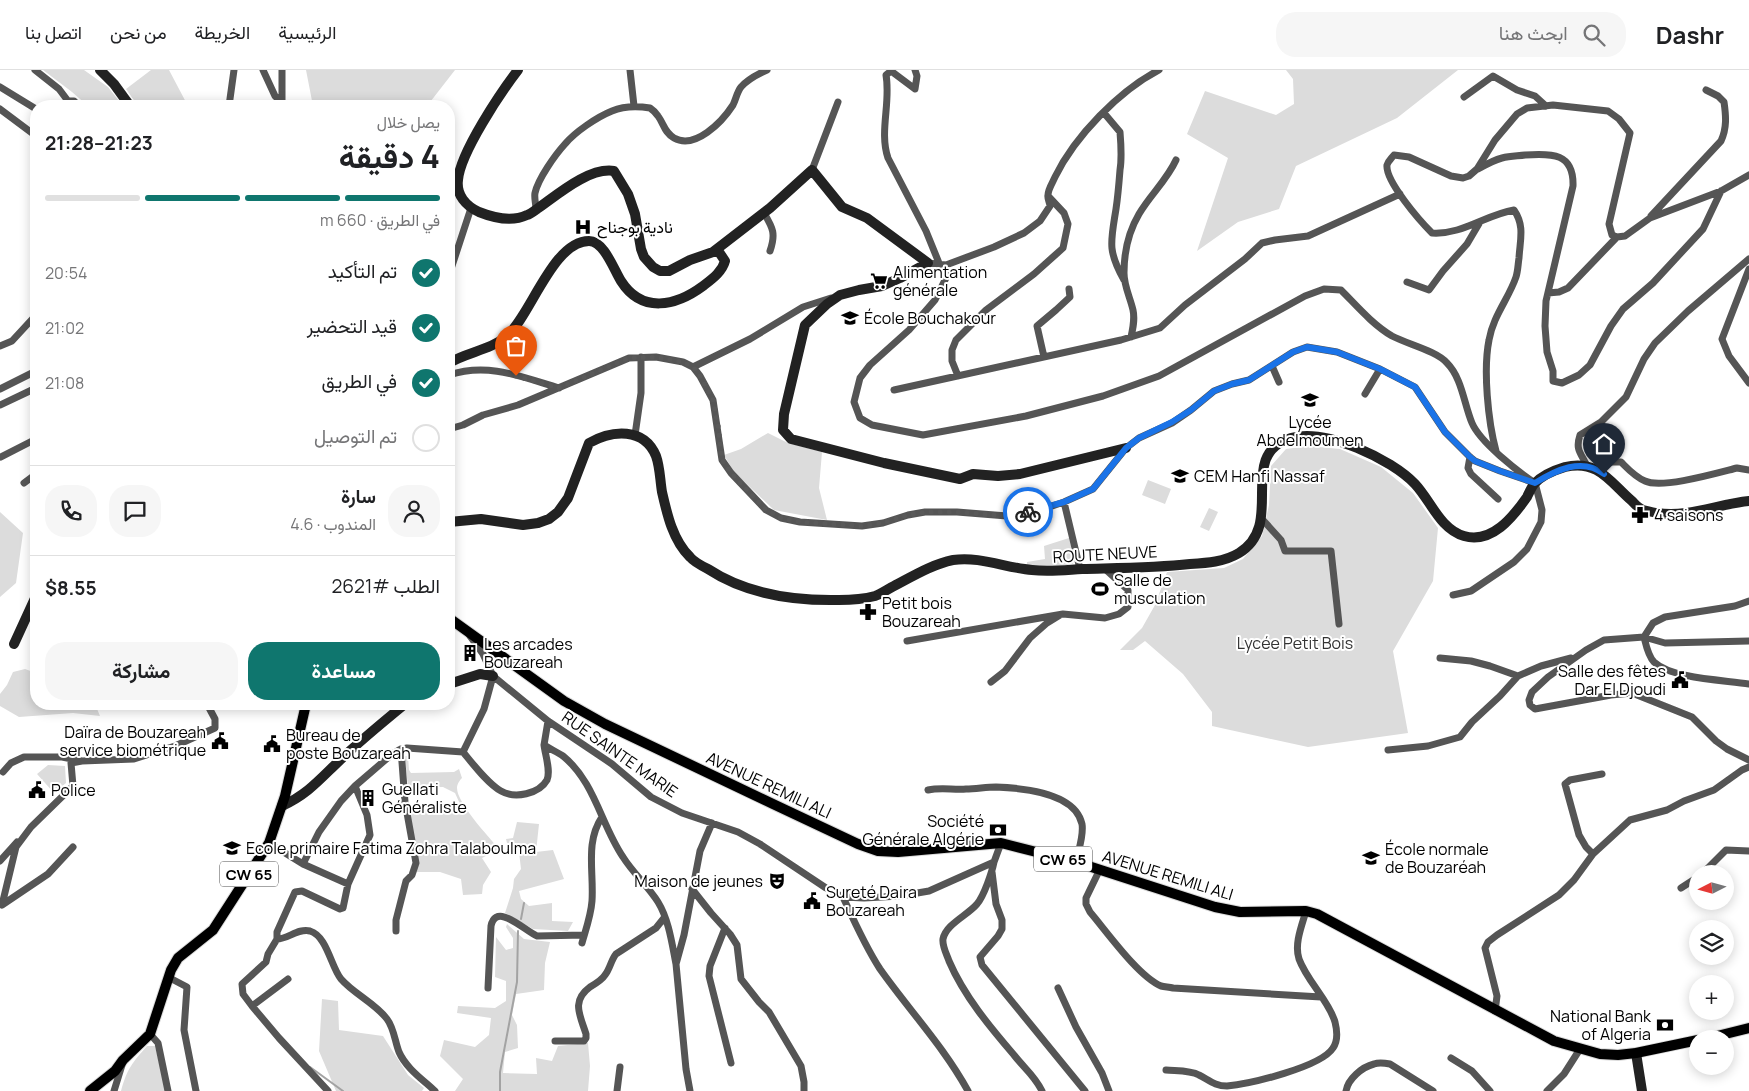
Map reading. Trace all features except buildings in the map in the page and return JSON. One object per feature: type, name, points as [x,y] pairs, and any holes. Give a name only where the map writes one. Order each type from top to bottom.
[{"type":"main road","name":"AVENUE REMILI ALI","points":[[455,622],[564,701],[605,724],[858,844],[878,851],[898,852],[1001,842],[1100,869],[1215,907],[1240,912],[1306,911],[1317,914],[1554,1041],[1600,1054],[1618,1055],[1689,1042]]},
{"type":"main road","name":"CW 65","points":[[150,1034],[155,1024],[168,977],[178,958],[213,930],[269,843],[282,806],[305,710]]},
{"type":"main road","points":[[1734,1032],[1749,1028]]},
{"type":"main road","points":[[90,1091],[115,1071],[123,1060],[150,1034]]},
{"type":"street","points":[[35,70],[59,89],[65,100]]},
{"type":"street","points":[[100,70],[114,84],[126,100]]},
{"type":"street","points":[[230,100],[234,70]]},
{"type":"street","points":[[263,70],[275,96],[282,100],[282,70]]},
{"type":"street","points":[[518,70],[495,104],[462,160],[457,181],[462,200],[471,208],[489,216],[510,219],[528,215],[587,175],[604,169],[614,171],[628,194],[635,214],[644,257],[653,267],[660,271],[669,271],[690,260],[713,252],[764,213],[812,170],[838,102]]},
{"type":"street","points":[[630,70],[634,106]]},
{"type":"street","points":[[536,209],[535,196],[537,186],[565,144],[586,126],[612,111],[634,106],[650,108],[659,117],[664,130],[672,137],[682,142],[697,139],[727,112],[741,88],[755,76],[767,70]]},
{"type":"street","points":[[915,70],[917,76],[915,90],[891,71],[886,75],[888,88],[884,146],[888,158],[943,264],[946,278],[935,300],[909,330],[870,365],[860,378],[854,402],[860,418],[872,425],[923,435],[1026,416],[1103,396],[1159,376],[1305,296],[1324,290],[1340,290],[1374,322],[1390,334],[1447,362],[1455,376],[1466,402],[1472,423],[1480,438],[1518,472],[1535,483],[1542,510],[1541,522],[1527,549],[1514,562],[1471,591],[1453,595]]},
{"type":"street","points":[[693,367],[750,339],[803,307],[840,295],[882,286],[928,263],[943,264],[994,247],[1024,233],[1040,221],[1050,206],[1048,194],[1064,159],[1090,126],[1145,77],[1159,70]]},
{"type":"street","points":[[1464,96],[1500,70]]},
{"type":"street","points":[[1493,76],[1517,90],[1535,96],[1546,106]]},
{"type":"street","points":[[0,87],[30,105]]},
{"type":"street","points":[[1548,293],[1559,292],[1568,288],[1614,238],[1625,236],[1650,218],[1721,141],[1726,128],[1724,102],[1718,96],[1706,90]]},
{"type":"street","points":[[1496,451],[1491,431],[1488,398],[1487,362],[1489,340],[1501,306],[1517,276],[1522,233],[1520,218],[1514,210],[1499,213],[1462,230],[1443,234],[1432,233],[1418,219],[1400,194],[1387,171],[1388,162],[1394,156],[1409,157],[1451,176],[1463,178],[1470,176],[1477,169],[1494,140],[1517,114],[1527,108],[1552,105],[1608,112],[1619,119],[1630,133],[1609,224],[1614,238]]},
{"type":"street","points":[[0,109],[30,132]]},
{"type":"street","points":[[1104,113],[1120,132],[1121,168],[1111,233],[1115,264],[1125,282]]},
{"type":"street","points":[[1477,169],[1502,158],[1540,154],[1557,155],[1568,164],[1573,174],[1573,186],[1548,293],[1545,326],[1547,352],[1553,371],[1553,381],[1562,383],[1579,374],[1590,365],[1611,326],[1623,309],[1653,283],[1703,229],[1721,191]]},
{"type":"street","points":[[1131,337],[1134,320],[1133,310],[1124,274],[1126,253],[1132,229],[1140,213],[1176,160]]},
{"type":"street","points":[[812,170],[842,207],[867,218],[928,263]]},
{"type":"street","points":[[1650,218],[1721,191],[1749,175]]},
{"type":"street","points":[[958,376],[952,360],[952,350],[956,340],[986,310],[1034,274],[1062,248],[1068,224],[1064,213],[1048,194]]},
{"type":"street","points":[[894,390],[1131,337],[1160,328],[1262,243],[1308,236],[1400,194]]},
{"type":"street","points":[[455,257],[471,208]]},
{"type":"street","points":[[764,213],[773,228],[774,241],[770,251]]},
{"type":"street","points":[[1407,282],[1429,290],[1467,244],[1480,222]]},
{"type":"street","points":[[455,359],[491,346],[507,336],[559,259],[571,246],[590,241],[600,246],[622,282],[636,296],[654,304],[672,302],[694,293],[710,280],[723,268],[725,261],[719,252],[713,252]]},
{"type":"street","points":[[1587,466],[1577,445],[1580,436],[1601,422],[1626,397],[1644,359],[1656,343],[1688,311],[1749,259]]},
{"type":"street","points":[[1749,269],[1722,339],[1729,356],[1749,383]]},
{"type":"street","points":[[1044,357],[1037,326],[1070,297],[1069,289]]},
{"type":"street","points":[[840,295],[805,324],[782,430],[791,439],[884,463],[960,479],[973,474],[998,476],[1020,474],[1126,448]]},
{"type":"street","points":[[0,346],[12,341],[30,322]]},
{"type":"street","points":[[455,427],[483,415],[559,388],[629,358],[656,357],[683,362],[693,367],[700,376],[713,400],[722,460],[731,473],[766,510],[781,518],[800,522],[862,526],[883,523],[908,515],[926,512],[957,512],[1007,516],[1037,511],[1093,489],[1126,448],[1139,438],[1172,422],[1191,410],[1214,391],[1249,380],[1293,352],[1307,347],[1337,352],[1380,369],[1415,387],[1445,432],[1475,461],[1535,483]]},
{"type":"street","points":[[455,521],[482,519],[523,525],[549,519],[558,512],[568,498],[589,443],[599,437],[624,432],[635,435],[641,394],[641,357]]},
{"type":"street","points":[[1272,366],[1278,382]]},
{"type":"street","points":[[1365,394],[1380,369]]},
{"type":"street","points":[[455,373],[493,370],[559,388]]},
{"type":"street","points":[[0,389],[30,374]]},
{"type":"street","points":[[0,405],[30,391]]},
{"type":"street","name":"ROUTE NEUVE","points":[[635,435],[643,439],[652,449],[658,460],[662,492],[675,537],[690,558],[713,573],[748,588],[773,595],[802,599],[842,600],[875,596],[937,564],[955,560],[974,560],[1016,569],[1047,572],[1217,562],[1236,555],[1249,546],[1256,534],[1262,519],[1263,466],[1268,454],[1278,444],[1291,438],[1306,436],[1345,444],[1374,455],[1398,470],[1415,484],[1443,521],[1455,531],[1466,536],[1478,537],[1491,534],[1504,525],[1526,498],[1535,483],[1551,473],[1568,466],[1587,466],[1599,470],[1643,510],[1662,514],[1690,513],[1728,503],[1749,500]]},
{"type":"street","points":[[1,457],[30,442]]},
{"type":"street","points":[[1470,457],[1468,468],[1471,474],[1498,499]]},
{"type":"street","points":[[1599,470],[1610,462],[1621,462],[1632,473],[1646,482],[1666,483],[1737,468],[1749,470]]},
{"type":"street","points":[[24,482],[30,478]]},
{"type":"street","points":[[1064,502],[1080,569]]},
{"type":"street","points":[[1262,519],[1281,540],[1285,551],[1331,551],[1339,624]]},
{"type":"street","points":[[907,641],[1062,614],[1105,618],[1119,614],[1128,607],[1128,590],[1105,569]]},
{"type":"street","points":[[1749,601],[1735,606],[1666,617],[1653,623],[1644,637],[1647,649],[1654,662],[1668,670],[1697,678],[1749,684]]},
{"type":"street","points":[[14,644],[30,609]]},
{"type":"street","points":[[991,682],[1005,671],[1030,638],[1047,623],[1062,614]]},
{"type":"street","name":"RUE SAINTE MARIE","points":[[464,628],[484,654],[493,676],[548,721],[612,764],[651,796],[682,813],[738,832],[843,897],[900,896],[929,891],[994,862]]},
{"type":"street","points":[[1749,641],[1665,643],[1644,637],[1604,640],[1548,677],[1532,692],[1529,700],[1530,705],[1535,709],[1632,693],[1692,717],[1719,743],[1749,760]]},
{"type":"street","points":[[1388,750],[1428,746],[1460,738],[1472,722],[1518,676],[1541,666],[1578,656]]},
{"type":"street","points":[[1440,658],[1471,661],[1518,676]]},
{"type":"street","points":[[455,682],[480,674],[493,676],[484,709],[463,752]]},
{"type":"street","points":[[0,861],[31,827],[73,786],[71,763],[134,760],[193,739],[215,728],[215,719],[210,710]]},
{"type":"street","points":[[282,806],[299,798],[398,710]]},
{"type":"street","points":[[303,864],[326,820],[355,786],[391,755],[401,749],[463,752],[495,787],[519,796],[534,791],[547,780],[548,774],[544,745],[548,721]]},
{"type":"street","points":[[544,745],[563,756],[578,770],[588,785],[623,857],[659,904],[676,964],[686,1069],[690,1091]]},
{"type":"street","points":[[396,932],[396,920],[406,880],[412,875],[416,863],[407,817],[401,749]]},
{"type":"street","points":[[3,772],[10,763],[24,757],[62,757],[82,761]]},
{"type":"street","points":[[1495,1011],[1497,996],[1485,948],[1488,942],[1497,934],[1559,894],[1574,880],[1593,854],[1630,820],[1667,810],[1684,801],[1714,790],[1742,770],[1749,768]]},
{"type":"street","points":[[1593,854],[1579,835],[1572,805],[1565,790],[1565,784],[1570,780],[1602,774]]},
{"type":"street","points":[[328,1091],[252,1006],[243,994],[242,984],[266,962],[295,892],[302,891],[340,909],[344,908],[348,884],[370,835],[367,815],[355,786]]},
{"type":"street","points":[[928,790],[939,788],[995,787],[1029,790],[1047,794],[1058,799],[1069,805],[1077,814],[1082,824],[1076,862]]},
{"type":"street","points":[[488,988],[491,926],[497,916],[512,920],[537,936],[583,939],[592,900],[592,838],[596,825],[602,817]]},
{"type":"street","points":[[676,964],[686,927],[700,852],[712,822]]},
{"type":"street","points":[[1,906],[16,847],[31,827]]},
{"type":"street","points":[[1001,842],[992,872],[978,903],[951,927],[944,937],[943,943],[953,969],[967,994],[1015,1057],[1037,1080],[1042,1091]]},
{"type":"street","points":[[269,843],[303,864],[348,884]]},
{"type":"street","points":[[1,906],[48,874],[72,847]]},
{"type":"street","points":[[1711,865],[1726,850],[1749,851]]},
{"type":"street","points":[[1100,869],[1086,898],[1086,904],[1090,912],[1134,964],[1161,986],[1321,997]]},
{"type":"street","points":[[992,872],[996,904],[1002,920],[1002,929],[980,956],[982,965],[1085,1091]]},
{"type":"street","points":[[1681,888],[1689,883]]},
{"type":"street","points":[[692,889],[737,945],[741,979],[769,1012],[801,1066],[804,1091]]},
{"type":"street","points":[[843,897],[861,937],[880,968],[958,1072],[968,1091]]},
{"type":"street","points":[[1166,1070],[1199,1075],[1212,1084],[1226,1086],[1305,1067],[1321,1059],[1334,1048],[1337,1036],[1336,1023],[1331,1010],[1321,997],[1299,959],[1298,945],[1306,911]]},
{"type":"street","points":[[555,1041],[584,1041],[586,1034],[578,1006],[582,993],[604,977],[616,954],[656,928],[664,918]]},
{"type":"street","points":[[725,928],[710,966],[709,976],[731,1063]]},
{"type":"street","points":[[277,939],[283,939],[301,931],[310,931],[316,934],[329,953],[339,977],[389,1020],[399,1052],[404,1061],[435,1091]]},
{"type":"street","points":[[168,977],[188,987],[184,1030],[196,1091]]},
{"type":"street","points":[[252,1006],[288,979]]},
{"type":"street","points":[[1058,988],[1109,1091]]},
{"type":"street","points":[[150,1034],[158,1043],[168,1091]]},
{"type":"street","points":[[1547,1091],[1564,1074],[1580,1049]]},
{"type":"street","points":[[1636,1053],[1642,1091]]},
{"type":"street","points":[[1451,1058],[1472,1072],[1490,1091]]},
{"type":"street","points":[[114,1091],[123,1060]]},
{"type":"street","points":[[1346,1091],[1350,1080],[1359,1072],[1374,1064],[1383,1063],[1390,1064],[1433,1091]]},
{"type":"street","points":[[617,1091],[620,1067]]},
{"type":"green space","points":[[43,70],[84,70],[108,87],[118,100],[81,100]]},
{"type":"green space","points":[[151,70],[169,70],[185,100],[134,100],[126,89]]},
{"type":"green space","points":[[306,70],[455,70],[432,100],[312,100]]},
{"type":"green space","points":[[1286,70],[1458,70],[1397,118],[1296,166],[1279,209],[1238,222],[1197,251],[1228,158],[1187,134],[1205,91],[1276,115],[1294,104],[1293,79]]},
{"type":"green space","points":[[768,433],[788,443],[822,452],[819,488],[827,520],[774,510],[734,472],[724,455],[741,449]]},
{"type":"green space","name":"Lycée Petit Bois","points":[[1309,446],[1340,449],[1381,467],[1413,493],[1438,528],[1433,581],[1393,651],[1408,733],[1308,747],[1212,726],[1212,712],[1183,674],[1145,641],[1133,650],[1120,650],[1142,628],[1155,605],[1167,572],[1224,568],[1243,559],[1262,536],[1269,505],[1271,466],[1286,449]]},
{"type":"green space","points":[[1148,480],[1171,489],[1165,504],[1142,495]]},
{"type":"green space","points":[[1209,508],[1218,512],[1209,531],[1200,527]]},
{"type":"green space","points":[[0,512],[23,533],[16,583],[0,597]]},
{"type":"green space","points":[[1069,538],[1074,558],[1073,564],[1047,568],[1027,567],[1027,562],[1045,559],[1044,546]]},
{"type":"green space","points":[[25,669],[30,671],[30,710],[98,710],[100,716],[73,713],[19,717],[0,706],[0,694],[13,672]]},
{"type":"green space","points":[[405,756],[408,756],[411,773],[454,772],[459,769],[462,778],[457,788],[462,802],[499,849],[482,858],[491,872],[483,885],[482,894],[463,895],[461,879],[440,872],[417,872],[408,810],[426,809],[430,805],[440,815],[460,804],[455,793],[443,787],[408,788]]},
{"type":"green space","points":[[48,765],[65,766],[66,783],[54,793],[37,774]]},
{"type":"green space","points":[[517,822],[539,824],[536,852],[553,850],[564,879],[519,891],[521,899],[529,906],[552,903],[552,921],[573,922],[568,931],[533,929],[505,913],[514,879],[521,869],[519,852],[509,851],[506,839],[513,838]]},
{"type":"green space","points":[[507,924],[524,939],[550,942],[545,963],[544,990],[516,994],[512,1015],[517,1025],[518,1048],[505,1052],[503,1073],[537,1074],[536,1058],[552,1061],[558,1046],[588,1043],[590,1066],[588,1091],[455,1091],[463,1079],[440,1056],[444,1040],[475,1047],[489,1035],[491,1018],[457,1013],[458,1006],[495,1008],[506,1001],[506,981],[495,977],[496,937],[506,950],[513,948],[513,938],[506,927]]},
{"type":"green space","points":[[322,999],[338,1001],[339,1030],[383,1036],[408,1075],[424,1088],[422,1091],[336,1091],[319,1051]]},
{"type":"green space","points":[[147,1046],[155,1046],[166,1091],[121,1091],[125,1077],[137,1057]]},
{"type":"waterway","points":[[521,919],[524,903]]},
{"type":"waterway","points":[[500,1091],[500,1072],[517,982],[518,931]]},
{"type":"waterway","points":[[310,1067],[343,1091]]},
{"type":"way so far","points":[[516,376],[559,388],[629,358],[656,357],[683,362],[693,367],[713,400],[722,460],[731,473],[766,510],[781,518],[800,522],[862,526],[883,523],[908,515],[926,512],[957,512],[1007,516],[1028,512]]},
{"type":"place","name":"نادية بوجناح","points":[[583,227]]},
{"type":"place","name":"Alimentation générale","points":[[879,281]]},
{"type":"place","name":"École Bouchakour","points":[[850,318]]},
{"type":"place","name":"Lycée Abdelmoumen","points":[[1310,400]]},
{"type":"place","name":"CEM Hanfi Nassaf","points":[[1180,476]]},
{"type":"place","name":"4 saisons","points":[[1640,515]]},
{"type":"place","name":"Salle de musculation","points":[[1100,589]]},
{"type":"place","name":"Petit bois Bouzareah","points":[[868,612]]},
{"type":"place","name":"Les arcades Bouzareah","points":[[470,653]]},
{"type":"place","name":"Salle des fêtes Dar El Djoudi","points":[[1680,680]]},
{"type":"place","name":"Daïra de Bouzareah service biométrique","points":[[220,741]]},
{"type":"place","name":"Bureau de poste Bouzareah","points":[[272,744]]},
{"type":"place","name":"Police","points":[[37,790]]},
{"type":"place","name":"Guellati Généraliste","points":[[368,798]]},
{"type":"place","name":"Société Générale Algérie","points":[[998,830]]},
{"type":"place","name":"Ecole primaire Fatima Zohra Talaboulma","points":[[232,848]]},
{"type":"place","name":"École normale de Bouzaréah","points":[[1371,858]]},
{"type":"place","name":"Maison de jeunes","points":[[777,881]]},
{"type":"place","name":"Sureté Daira Bouzareah","points":[[812,901]]},
{"type":"place","name":"National Bank of Algeria","points":[[1665,1025]]},
{"type":"route","points":[[1028,512],[1064,502],[1093,489],[1126,448],[1139,438],[1172,422],[1191,410],[1214,391],[1249,380],[1293,352],[1307,347],[1323,348],[1337,352],[1380,369],[1415,387],[1445,432],[1475,461],[1535,483],[1551,473],[1568,466],[1587,466],[1604,474]]}]
